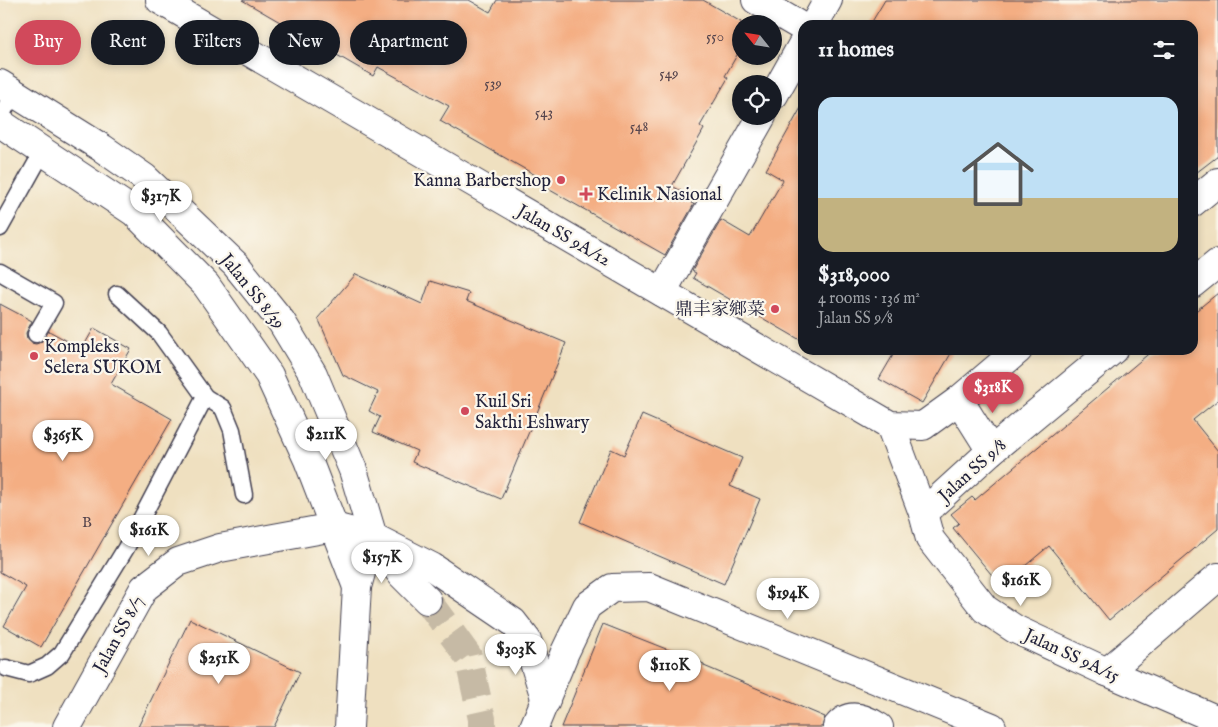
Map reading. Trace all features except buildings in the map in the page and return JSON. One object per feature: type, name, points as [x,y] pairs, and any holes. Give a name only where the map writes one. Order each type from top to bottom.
[{"type":"street","name":"Jalan SS 9A/12","points":[[160,0],[890,425]]},
{"type":"street","points":[[756,0],[798,25]]},
{"type":"street","points":[[817,20],[828,0]]},
{"type":"street","points":[[782,81],[798,52]]},
{"type":"street","name":"Jalan SS 8/39","points":[[7,88],[145,178],[236,264],[280,321],[313,374],[353,470],[372,537],[357,587],[349,727]]},
{"type":"street","name":"Jalan SS 8/39","points":[[0,123],[134,212],[206,285],[269,375],[308,460],[357,587]]},
{"type":"street","points":[[662,292],[757,125]]},
{"type":"street","points":[[1198,198],[1218,182]]},
{"type":"street","points":[[1198,279],[1218,263]]},
{"type":"street","points":[[890,425],[923,426],[959,400],[1012,355]]},
{"type":"street","name":"Jalan SS 9/8","points":[[923,513],[991,451],[1107,355]]},
{"type":"street","points":[[959,400],[991,451]]},
{"type":"street","name":"Jalan SS 9A/15","points":[[890,425],[923,513],[930,539],[985,609],[1015,629],[1107,672],[1218,720]]},
{"type":"street","points":[[334,527],[372,537],[432,567],[520,631],[565,652]]},
{"type":"street","name":"Jalan SS 8/7","points":[[67,727],[144,588],[178,562],[220,548],[334,527]]},
{"type":"street","points":[[372,537],[402,575],[427,600]]},
{"type":"street","points":[[1107,672],[1218,577]]},
{"type":"street","points":[[534,727],[565,652],[587,606],[612,588],[649,586],[992,727]]},
{"type":"street","points":[[520,631],[546,701]]},
{"type":"street","points":[[836,727],[848,718],[858,716],[879,727]]},
{"type":"lane","points":[[0,117],[7,88]]},
{"type":"lane","points":[[0,228],[43,151]]},
{"type":"lane","points":[[0,272],[54,303],[36,334]]},
{"type":"lane","points":[[116,294],[159,333],[206,398],[223,408],[232,430],[244,495]]},
{"type":"lane","points":[[6,668],[29,674],[47,666],[62,653],[126,548],[206,398]]},
{"type":"tunnel","points":[[427,600],[468,656],[482,719],[482,727]]},
{"type":"place","name":"Kanna Barbershop","points":[[561,180]]},
{"type":"place","name":"Kelinik Nasional","points":[[586,194]]},
{"type":"place","name":"鼎丰家鄉菜","points":[[775,309]]},
{"type":"place","name":"Kompleks Selera SUKOM","points":[[34,356]]},
{"type":"place","name":"Kuil Sri Sakthi Eshwary","points":[[465,411]]}]
